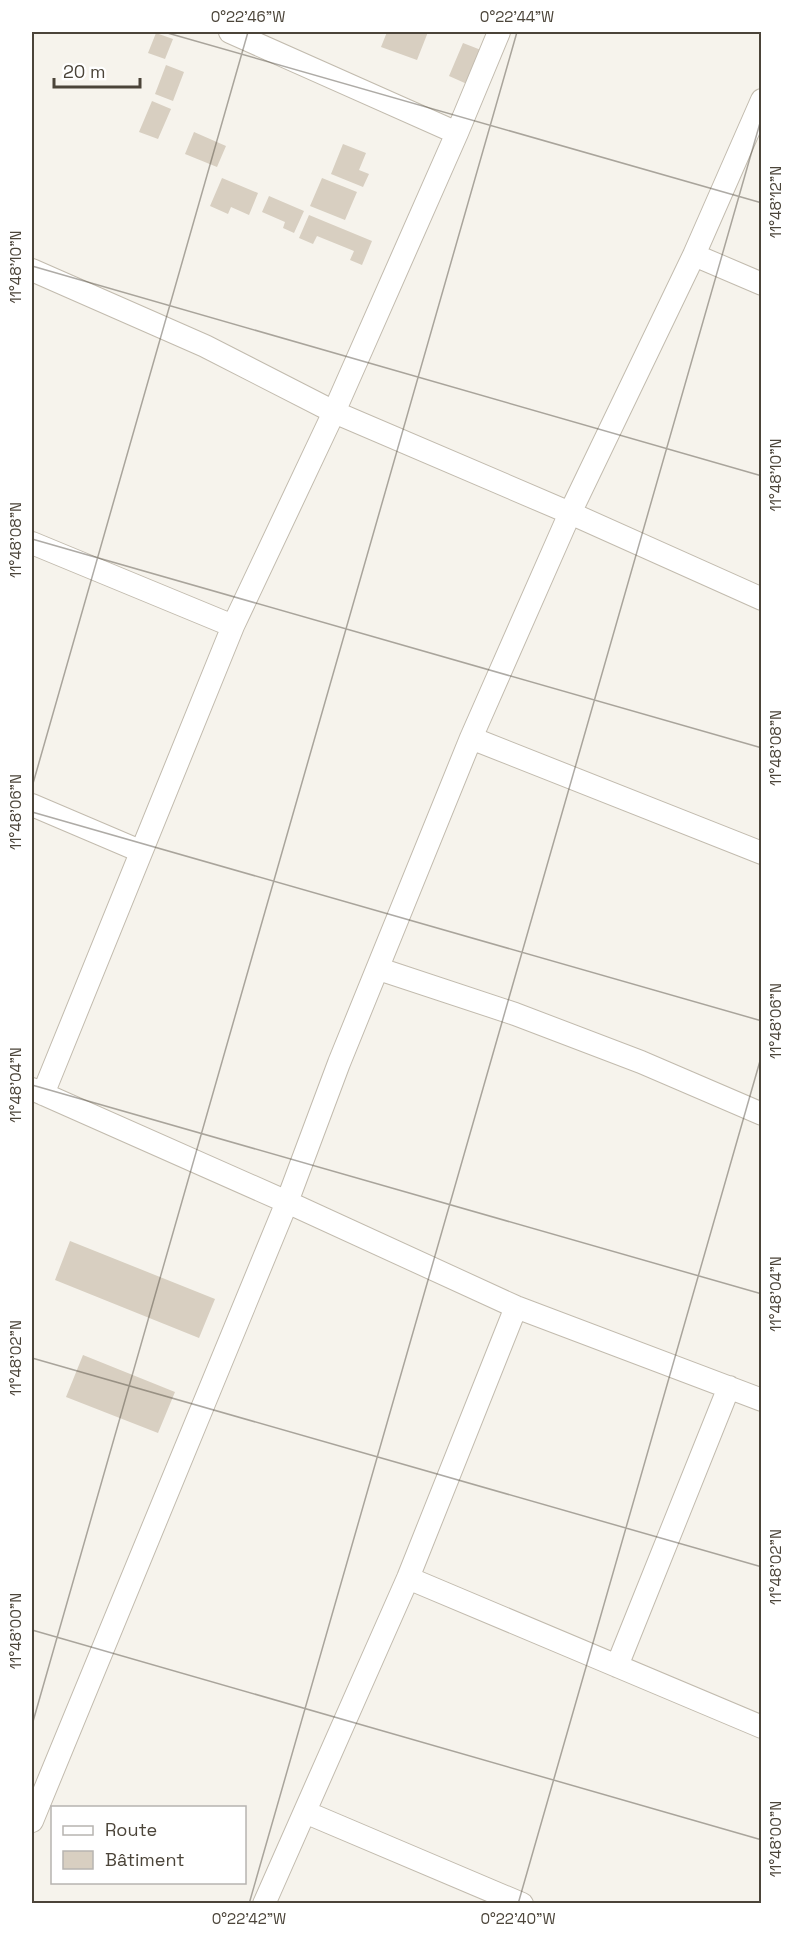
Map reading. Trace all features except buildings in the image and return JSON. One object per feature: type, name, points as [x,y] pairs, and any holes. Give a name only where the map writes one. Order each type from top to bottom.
[{"type":"street","points":[[231,32],[457,133]]},
{"type":"street","points":[[499,32],[334,412],[233,626],[37,1091],[516,1307],[762,1400]]},
{"type":"street","points":[[32,1821],[287,1202],[339,1063],[471,738],[570,513],[694,255],[762,100]]},
{"type":"street","points":[[694,255],[762,284]]},
{"type":"street","points":[[32,270],[205,346],[334,412],[570,513],[762,599]]},
{"type":"street","points":[[32,543],[233,626]]},
{"type":"street","points":[[471,738],[762,853]]},
{"type":"street","points":[[32,805],[140,851]]},
{"type":"street","points":[[379,969],[515,1014],[642,1062],[762,1114]]},
{"type":"street","points":[[264,1904],[408,1578],[516,1307]]},
{"type":"street","points":[[617,1666],[729,1387]]},
{"type":"street","points":[[408,1578],[762,1727]]},
{"type":"street","points":[[305,1812],[522,1904]]}]
